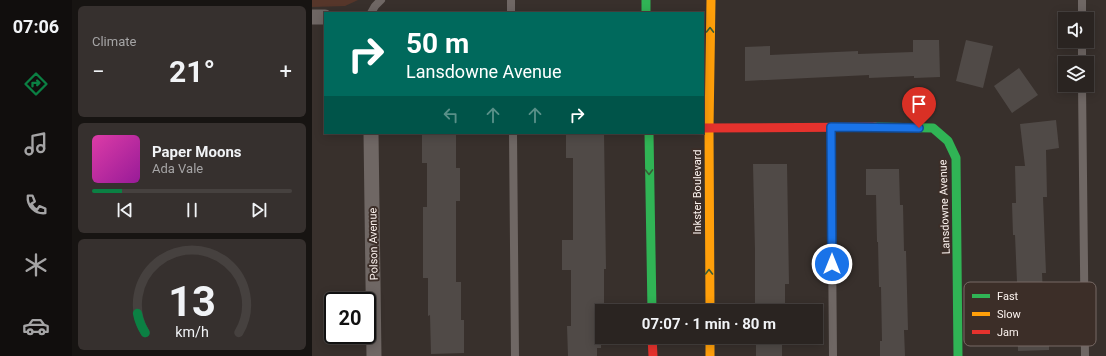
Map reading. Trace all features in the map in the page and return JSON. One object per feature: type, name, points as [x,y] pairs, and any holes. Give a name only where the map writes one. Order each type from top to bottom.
[{"type":"main road","points":[[646,0],[646,12]]},
{"type":"main road","name":"Inkster Boulevard","points":[[710,304],[706,128],[711,0]]},
{"type":"main road","name":"Lansdowne Avenue","points":[[706,128],[933,128],[942,134],[951,145],[956,158],[958,356]]},
{"type":"main road","points":[[649,134],[652,304]]},
{"type":"main road","points":[[652,344],[653,356]]},
{"type":"main road","points":[[710,344],[710,356]]},
{"type":"street","points":[[312,17],[324,16]]},
{"type":"street","name":"Polson Avenue","points":[[371,134],[374,356]]},
{"type":"lane","points":[[372,12],[381,0]]},
{"type":"lane","points":[[511,0],[511,12]]},
{"type":"lane","points":[[1082,0],[1082,12]]},
{"type":"lane","points":[[1082,92],[1084,282]]},
{"type":"lane","points":[[831,127],[833,356]]},
{"type":"lane","points":[[512,134],[515,356]]},
{"type":"lane","points":[[1085,346],[1085,356]]},
{"type":"shaded area","points":[[312,0],[358,0],[345,6],[312,7]]},
{"type":"building","points":[[913,40],[939,40],[940,77],[914,78],[914,76],[869,78],[869,75],[745,81],[745,47],[770,46],[770,55],[858,51],[858,54],[913,52]]},
{"type":"building","points":[[966,40],[993,46],[983,88],[956,81]]},
{"type":"building","points":[[1019,68],[1038,95],[1012,113],[994,86]]},
{"type":"building","points":[[1056,120],[1059,148],[1046,150],[1047,197],[1043,197],[1046,273],[1042,273],[1042,282],[1017,282],[1012,203],[1016,203],[1015,166],[1025,166],[1020,124]]},
{"type":"building","points":[[422,134],[456,134],[456,168],[460,168],[460,201],[456,201],[456,282],[461,282],[461,320],[464,320],[464,353],[431,354],[430,315],[428,316],[428,278],[423,278],[423,207],[427,207],[427,163],[422,163]]},
{"type":"building","points":[[566,134],[604,134],[606,269],[604,269],[604,304],[595,304],[595,344],[601,344],[601,348],[597,348],[597,356],[568,356],[567,326],[571,326],[571,270],[562,270],[562,240],[573,240],[573,158],[566,158]]},
{"type":"building","points":[[753,164],[787,164],[789,284],[785,284],[785,304],[755,304]]},
{"type":"building","points":[[866,169],[899,169],[900,205],[903,205],[904,251],[906,251],[908,330],[904,330],[905,356],[880,356],[880,341],[882,341],[881,287],[879,287],[876,195],[866,195]]},
{"type":"building","points":[[756,344],[782,344],[782,356],[756,356]]},
{"type":"building","points":[[1018,346],[1049,346],[1049,350],[1018,351]]},
{"type":"traffic: fast","points":[[646,0],[646,12]]},
{"type":"traffic: fast","points":[[875,127],[933,128],[948,141],[956,158],[958,356]]},
{"type":"traffic: fast","points":[[649,134],[652,304]]},
{"type":"traffic: slow","points":[[710,304],[709,128],[711,0]]},
{"type":"traffic: slow","points":[[710,344],[710,356]]},
{"type":"traffic: jam","points":[[704,128],[875,127]]},
{"type":"traffic: jam","points":[[652,344],[653,356]]},
{"type":"route","points":[[832,264],[831,127],[919,128]]}]
